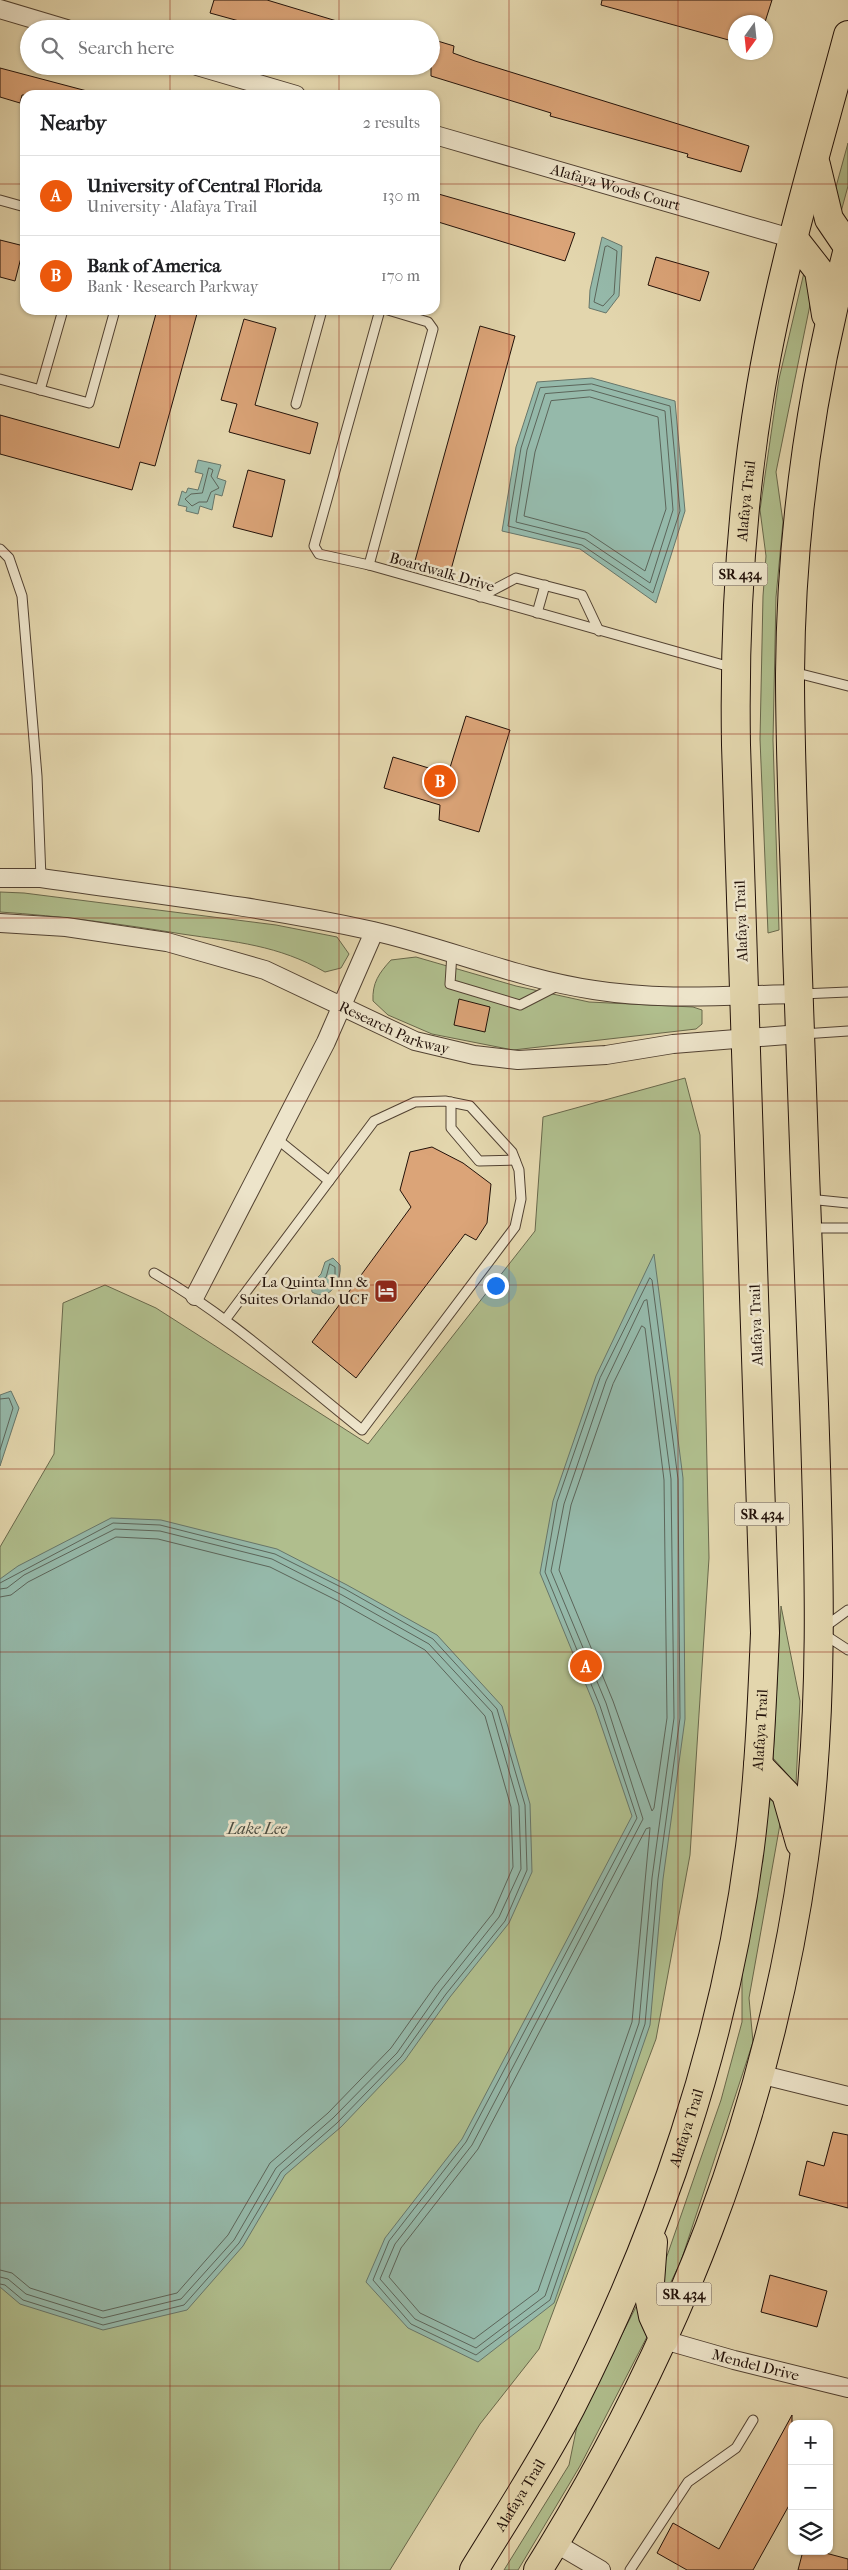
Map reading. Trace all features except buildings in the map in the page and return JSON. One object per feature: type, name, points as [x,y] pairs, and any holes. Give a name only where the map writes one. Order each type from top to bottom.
[{"type":"main road","name":"Alafaya Trail","points":[[474,2570],[570,2408],[612,2321],[675,2164],[704,2070],[736,1929],[750,1848],[758,1765],[765,1632],[764,1544],[745,1038],[735,668],[743,526],[761,386],[794,239],[848,35]]},
{"type":"main road","points":[[815,161],[829,219],[848,248]]},
{"type":"main road","points":[[794,239],[819,270],[827,327]]},
{"type":"main road","name":"SR 434","points":[[538,2570],[624,2421],[664,2340],[696,2267],[728,2180],[759,2074],[791,1934],[804,1856],[818,1706],[819,1551],[800,1034],[790,671],[797,536],[806,460],[827,327],[848,248]]},
{"type":"main road","points":[[758,1765],[786,1794],[804,1856]]},
{"type":"main road","points":[[656,2213],[649,2296],[654,2316],[664,2340]]},
{"type":"street","points":[[0,9],[37,20]]},
{"type":"street","points":[[228,75],[279,90]]},
{"type":"street","name":"Alafaya Woods Court","points":[[440,136],[794,239]]},
{"type":"street","points":[[0,878],[41,878],[299,917],[374,932],[593,990],[636,995],[799,994]]},
{"type":"street","name":"Research Parkway","points":[[0,923],[66,927],[167,942],[265,970],[415,1041],[474,1055],[518,1060],[606,1055],[673,1044],[800,1034]]},
{"type":"street","points":[[195,1296],[343,1007],[374,932]]},
{"type":"street","points":[[759,2074],[848,2096]]},
{"type":"street","name":"Mendel Drive","points":[[664,2340],[734,2360],[848,2388]]},
{"type":"street","points":[[555,2543],[601,2570]]},
{"type":"lane","points":[[0,200],[20,206]]},
{"type":"lane","points":[[40,390],[62,315]]},
{"type":"lane","points":[[0,379],[89,403],[114,315]]},
{"type":"lane","points":[[296,404],[321,315]]},
{"type":"lane","points":[[369,565],[319,554],[314,546],[379,315]]},
{"type":"lane","name":"Boardwalk Drive","points":[[405,315],[428,322],[433,329],[369,565],[735,668]]},
{"type":"lane","points":[[0,549],[9,558],[22,596],[37,776],[41,878]]},
{"type":"lane","points":[[480,596],[516,578],[582,595],[599,631]]},
{"type":"lane","points":[[537,613],[545,586]]},
{"type":"lane","points":[[790,671],[848,686]]},
{"type":"lane","points":[[452,953],[450,984],[520,1005],[562,983]]},
{"type":"lane","points":[[799,994],[848,992]]},
{"type":"lane","points":[[800,1034],[848,1031]]},
{"type":"lane","points":[[154,1273],[195,1296],[224,1320],[362,1430],[515,1227],[521,1199],[519,1170],[512,1152],[470,1106],[450,1102],[415,1102],[374,1121],[224,1320]]},
{"type":"lane","points":[[450,1102],[451,1128],[479,1161],[515,1160]]},
{"type":"lane","points":[[276,1139],[329,1181]]},
{"type":"lane","points":[[806,1199],[848,1203]]},
{"type":"lane","points":[[808,1228],[848,1228]]},
{"type":"lane","points":[[848,1610],[819,1631],[848,1650]]},
{"type":"lane","points":[[630,2570],[688,2482],[736,2448],[753,2420]]},
{"type":"green space","points":[[848,143],[848,186],[838,223],[831,205]]},
{"type":"green space","points":[[806,264],[813,290],[776,472],[783,522],[776,597],[773,740],[779,930],[768,933],[760,739],[763,596],[766,556],[760,510],[779,379]]},
{"type":"green space","points":[[0,892],[24,893],[276,925],[337,937],[349,954],[341,968],[325,972],[308,963],[273,950],[239,942],[91,921],[0,912]]},
{"type":"green space","points":[[416,957],[516,986],[589,1002],[693,1007],[702,1010],[702,1024],[696,1029],[513,1050],[432,1034],[388,1015],[373,1001],[377,979],[391,960]]},
{"type":"green space","points":[[685,1078],[700,1135],[709,1558],[690,1855],[656,2039],[539,2349],[480,2424],[390,2570],[0,2570],[0,1547],[54,1454],[63,1303],[105,1285],[156,1308],[368,1444],[535,1231],[543,1117]]},
{"type":"green space","points":[[781,1606],[800,1701],[796,1784],[773,1758]]},
{"type":"green space","points":[[772,1788],[782,1813],[749,1998],[753,2042],[681,2261],[659,2307],[659,2279],[721,2100],[742,2022],[742,1968]]},
{"type":"green space","points":[[640,2299],[651,2329],[580,2466],[518,2570],[504,2570],[569,2465],[578,2421]]},
{"type":"water","points":[[602,237],[622,246],[619,296],[606,313],[589,308],[590,290]]},
{"type":"water","points":[[592,378],[675,401],[685,511],[656,603],[580,549],[502,531],[516,447],[537,382]]},
{"type":"water","points":[[198,460],[221,465],[217,478],[226,481],[222,496],[215,494],[212,510],[200,506],[198,514],[186,511],[187,507],[178,505],[182,491],[186,493],[188,488],[198,490],[203,474],[195,472]]},
{"type":"water","points":[[654,1254],[683,1478],[685,1719],[663,1879],[650,2025],[554,2303],[478,2362],[408,2328],[366,2282],[385,2238],[462,2139],[632,1816],[595,1707],[540,1573],[553,1501],[596,1376]]},
{"type":"water","points":[[333,1258],[340,1265],[339,1277],[334,1288],[324,1295],[312,1292],[311,1284],[321,1274],[325,1262]]},
{"type":"water","points":[[11,1391],[19,1408],[0,1466],[0,1395]]},
{"type":"water","name":"Lake Lee","points":[[111,1518],[161,1520],[277,1549],[437,1635],[502,1706],[530,1804],[532,1872],[509,1923],[450,1997],[405,2060],[341,2127],[285,2175],[243,2246],[187,2310],[103,2330],[20,2304],[0,2287],[0,1579],[18,1566]]},
{"type":"place","name":"Bank of America","points":[[440,781]]},
{"type":"place","name":"La Quinta Inn & Suites Orlando UCF","points":[[386,1291]]},
{"type":"place","name":"University of Central Florida","points":[[586,1666]]}]
